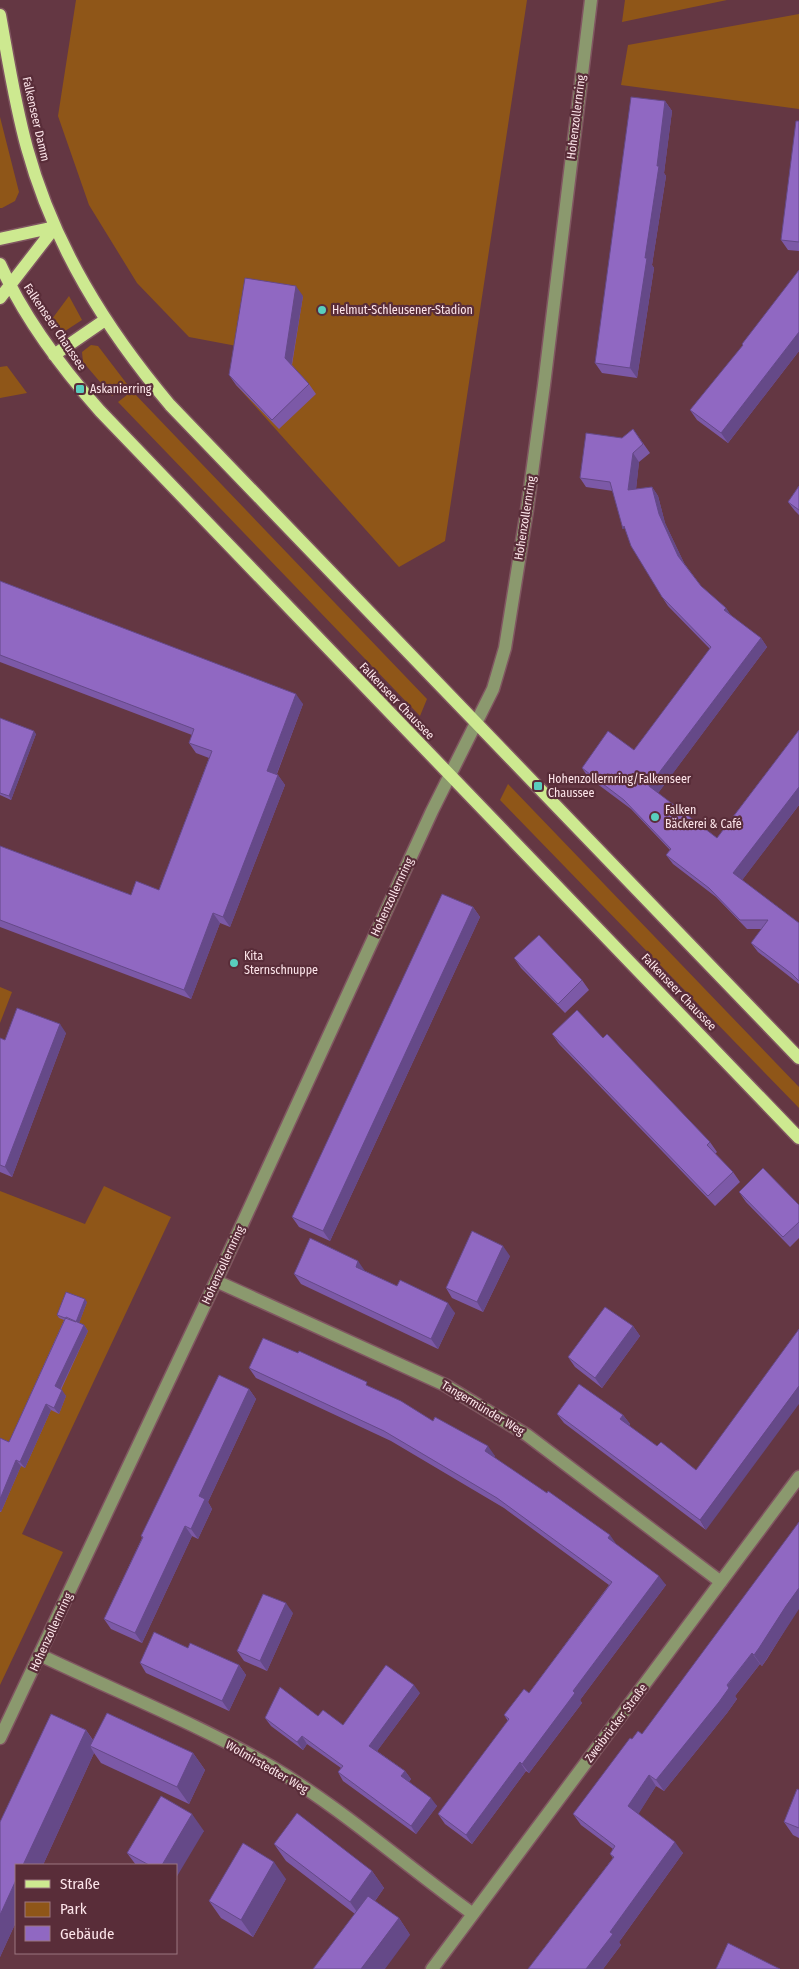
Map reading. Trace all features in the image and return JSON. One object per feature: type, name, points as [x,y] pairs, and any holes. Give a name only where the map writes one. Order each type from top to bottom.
[{"type":"main road","name":"Falkenseer Damm","points":[[0,14],[27,148],[55,227]]},
{"type":"main road","points":[[55,227],[76,272],[105,320],[138,367],[170,405],[799,1058]]},
{"type":"main road","points":[[0,239],[55,227]]},
{"type":"main road","points":[[0,298],[55,227]]},
{"type":"main road","name":"Falkenseer Chaussee","points":[[0,264],[10,286],[54,354],[105,416],[799,1138]]},
{"type":"main road","points":[[54,354],[105,320]]},
{"type":"street","name":"Hohenzollernring","points":[[0,1738],[216,1281],[450,775],[493,689],[506,639],[544,385],[590,0]]},
{"type":"street","name":"Tangermünder Weg","points":[[216,1281],[445,1384],[527,1435],[721,1582]]},
{"type":"street","name":"Zweibrücker Straße","points":[[432,1969],[799,1477]]},
{"type":"street","name":"Wolmirstedter Weg","points":[[40,1655],[237,1747],[273,1768],[311,1792],[473,1914]]},
{"type":"green space","name":"Helmut-Schleusener-Stadion","points":[[76,0],[527,0],[445,541],[399,567],[236,385],[242,347],[189,337],[137,283],[89,205],[58,116]]},
{"type":"green space","points":[[625,0],[727,0],[622,22]]},
{"type":"green space","points":[[799,14],[799,109],[621,85],[628,45]]},
{"type":"green space","points":[[0,117],[19,192],[15,201],[2,208],[0,208]]},
{"type":"green space","points":[[69,296],[82,320],[62,333],[52,319]]},
{"type":"green space","points":[[91,345],[98,346],[127,384],[112,396],[83,362],[82,352]]},
{"type":"green space","points":[[7,366],[27,393],[0,398],[0,367]]},
{"type":"green space","points":[[132,391],[427,699],[420,716],[118,402]]},
{"type":"green space","points":[[508,784],[799,1087],[799,1108],[500,800]]},
{"type":"green space","points":[[0,987],[12,992],[0,1023]]},
{"type":"green space","points":[[104,1186],[171,1217],[22,1534],[63,1552],[0,1685],[0,1191],[85,1224]]},
{"type":"building","points":[[631,97],[665,101],[657,166],[659,166],[645,258],[647,258],[630,368],[595,363]]},
{"type":"building","points":[[796,121],[799,121],[799,242],[781,240]]},
{"type":"building","points":[[799,270],[799,332],[721,433],[690,410],[743,345]]},
{"type":"building","points":[[245,278],[296,286],[285,358],[309,384],[272,420],[229,375]]},
{"type":"building","points":[[633,429],[643,444],[633,453],[628,490],[652,487],[659,514],[678,556],[701,586],[726,608],[724,610],[761,638],[649,786],[717,838],[799,730],[799,787],[733,873],[799,923],[799,981],[751,943],[768,920],[740,920],[709,888],[666,855],[671,849],[624,800],[582,768],[608,731],[634,750],[711,647],[662,597],[631,546],[624,526],[623,529],[610,482],[580,478],[586,433],[622,438]]},
{"type":"building","points":[[799,486],[799,510],[788,502]]},
{"type":"building","points":[[0,581],[296,694],[267,771],[278,775],[223,917],[213,913],[184,990],[0,920],[0,846],[131,895],[136,881],[159,890],[212,751],[189,743],[194,729],[0,655]]},
{"type":"building","points":[[0,718],[34,731],[9,796],[0,793]]},
{"type":"building","points":[[442,894],[473,907],[323,1231],[292,1217]]},
{"type":"building","points":[[539,935],[582,980],[558,1004],[514,958]]},
{"type":"building","points":[[17,1008],[60,1024],[5,1167],[0,1165],[0,1038],[5,1040]]},
{"type":"building","points":[[577,1010],[603,1038],[607,1034],[710,1142],[707,1145],[733,1172],[708,1196],[552,1034]]},
{"type":"building","points":[[763,1168],[799,1205],[799,1222],[783,1237],[739,1192]]},
{"type":"building","points":[[472,1231],[503,1246],[477,1302],[446,1288]]},
{"type":"building","points":[[310,1238],[358,1261],[356,1267],[397,1286],[400,1280],[448,1303],[431,1339],[294,1274]]},
{"type":"building","points":[[66,1292],[85,1299],[76,1322],[57,1315]]},
{"type":"building","points":[[605,1307],[633,1326],[595,1378],[568,1357]]},
{"type":"building","points":[[66,1317],[84,1325],[55,1386],[62,1390],[54,1408],[46,1404],[20,1462],[16,1460],[0,1499],[0,1438],[9,1442]]},
{"type":"building","points":[[799,1329],[799,1386],[700,1520],[557,1414],[579,1384],[623,1415],[620,1419],[657,1446],[661,1442],[696,1470]]},
{"type":"building","points":[[263,1338],[298,1353],[299,1351],[367,1382],[366,1385],[401,1401],[433,1421],[435,1417],[488,1446],[485,1451],[547,1493],[548,1491],[610,1535],[608,1538],[659,1576],[573,1691],[575,1693],[522,1764],[520,1762],[466,1835],[438,1814],[509,1719],[504,1715],[524,1689],[529,1693],[612,1582],[497,1498],[384,1431],[249,1368]]},
{"type":"building","points":[[219,1375],[249,1389],[199,1496],[205,1499],[191,1529],[185,1526],[135,1633],[104,1619],[143,1537],[141,1536]]},
{"type":"building","points":[[799,1522],[799,1588],[754,1655],[752,1653],[727,1685],[729,1688],[719,1702],[656,1780],[649,1775],[628,1806],[675,1842],[610,1932],[613,1934],[586,1969],[528,1969],[614,1857],[610,1854],[615,1846],[573,1814],[630,1738],[632,1739],[638,1731],[642,1734]]},
{"type":"building","points":[[263,1594],[286,1603],[260,1661],[237,1651]]},
{"type":"building","points":[[154,1632],[188,1648],[190,1643],[239,1665],[222,1701],[140,1663]]},
{"type":"building","points":[[386,1665],[414,1685],[369,1746],[405,1771],[401,1776],[431,1798],[411,1826],[338,1772],[343,1766],[302,1736],[297,1742],[265,1718],[280,1687],[318,1716],[323,1710],[343,1725]]},
{"type":"building","points":[[107,1713],[193,1753],[177,1787],[90,1746]]},
{"type":"building","points":[[51,1714],[86,1730],[23,1864],[15,1864],[15,1882],[0,1915],[0,1822]]},
{"type":"building","points":[[797,1789],[799,1790],[799,1828],[784,1822]]},
{"type":"building","points":[[161,1796],[192,1814],[163,1864],[147,1864],[127,1853]]},
{"type":"building","points":[[297,1813],[372,1871],[350,1902],[274,1844]]},
{"type":"building","points":[[243,1843],[274,1862],[241,1920],[209,1901]]},
{"type":"building","points":[[368,1896],[399,1918],[361,1969],[313,1969]]},
{"type":"building","points":[[728,1943],[780,1969],[716,1969]]},
{"type":"place","name":"Helmut-Schleusener-Stadion","points":[[322,310]]},
{"type":"place","name":"Askanierring","points":[[80,389]]},
{"type":"place","name":"Hohenzollernring/Falkenseer Chaussee","points":[[538,786]]},
{"type":"place","name":"Falken Bäckerei & Café","points":[[655,817]]},
{"type":"place","name":"Kita Sternschnuppe","points":[[234,963]]}]
